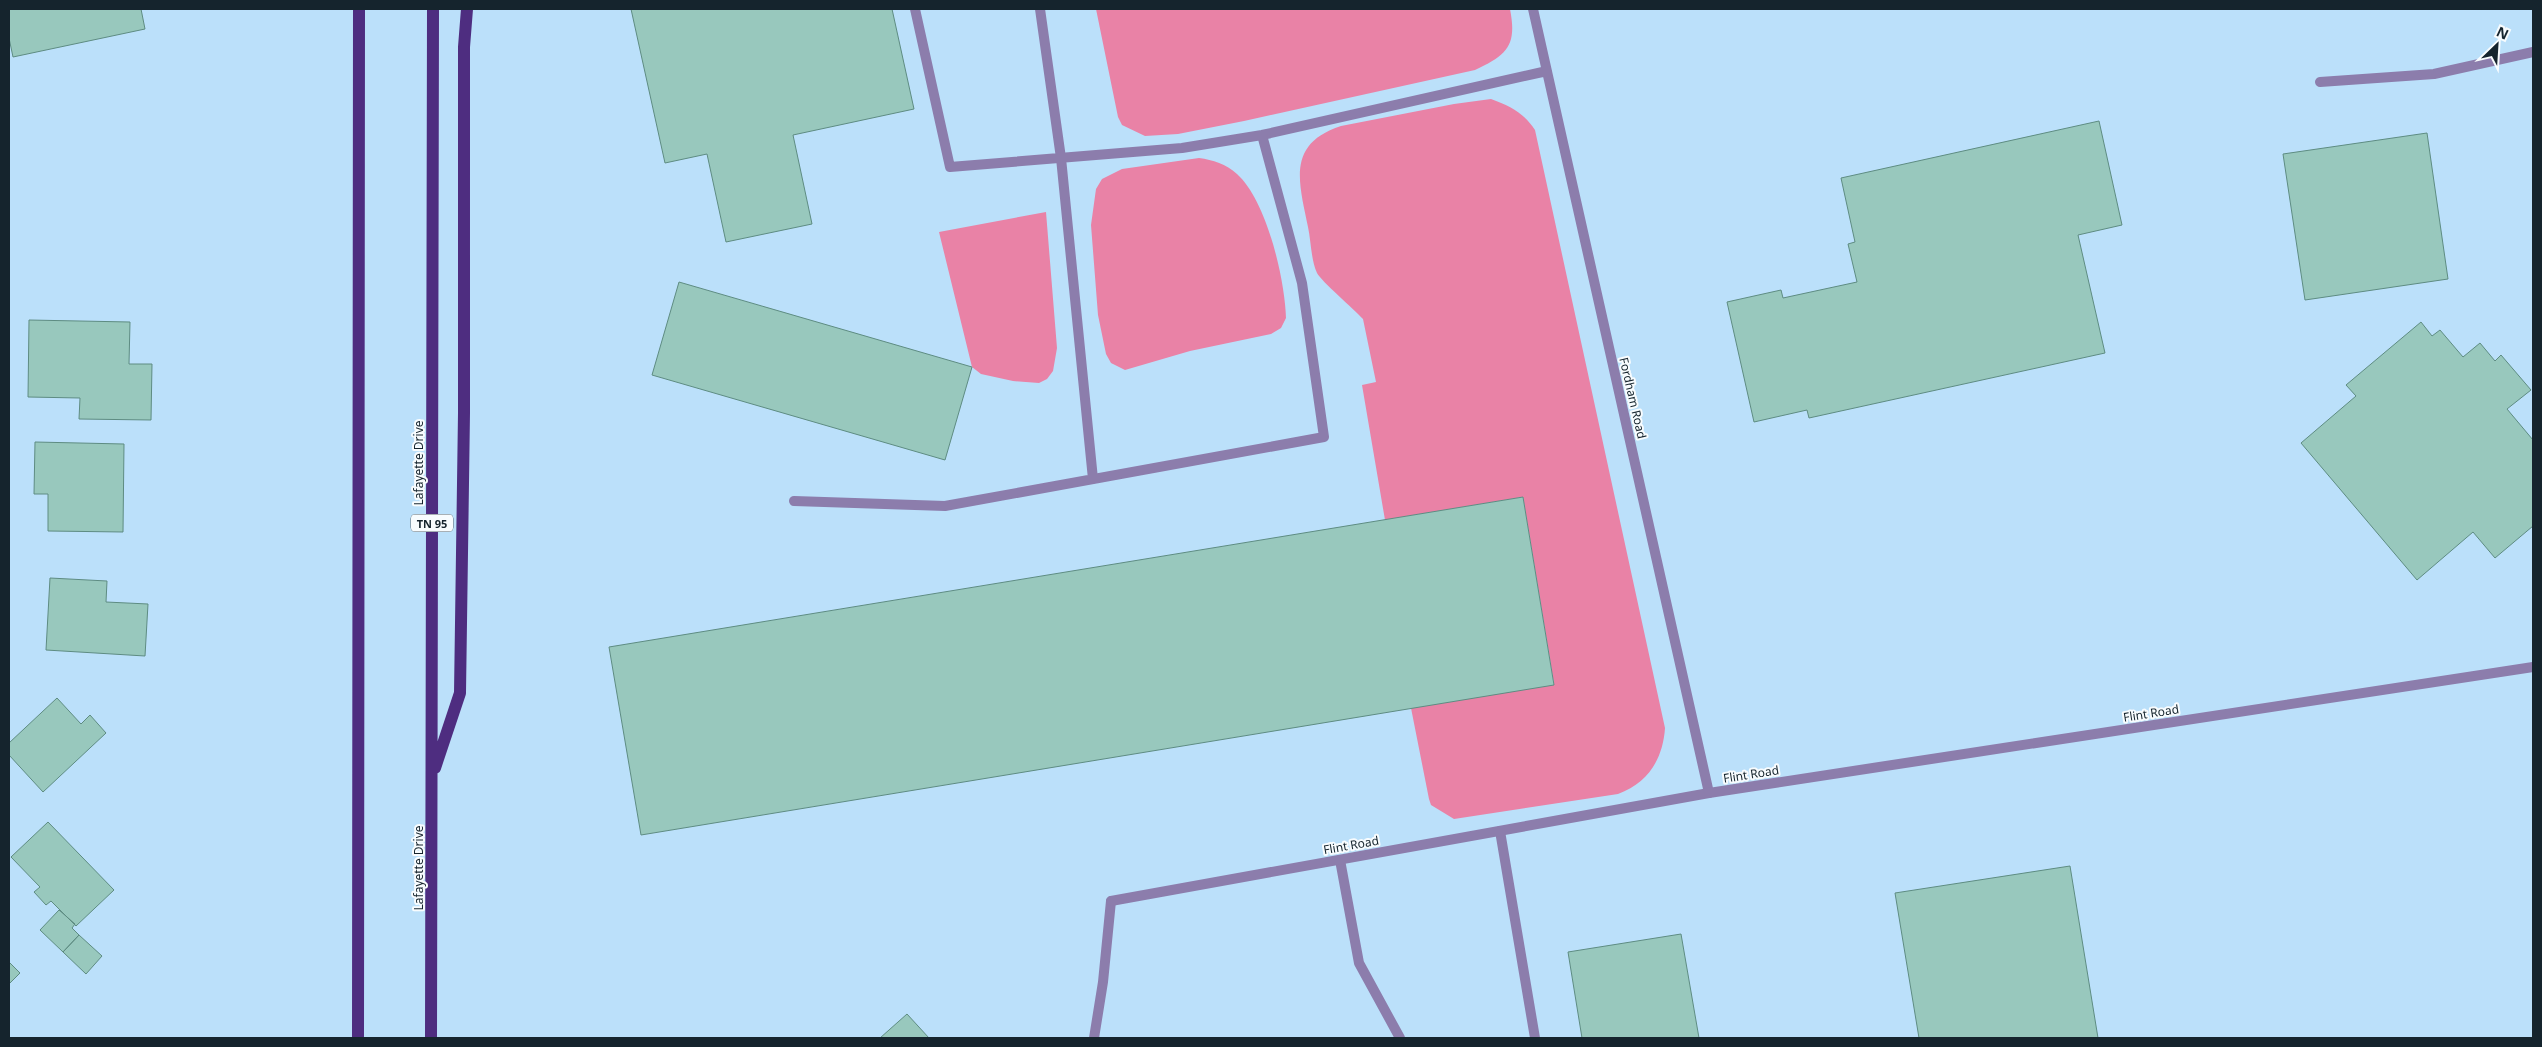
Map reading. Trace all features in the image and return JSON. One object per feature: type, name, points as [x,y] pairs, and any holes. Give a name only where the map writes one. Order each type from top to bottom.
[{"type":"main road","points":[[358,1038],[359,9]]},
{"type":"main road","name":"Lafayette Drive","points":[[431,1038],[433,9]]},
{"type":"main road","points":[[431,779],[460,693],[464,413],[464,48],[467,9]]},
{"type":"street","points":[[914,9],[950,167],[1182,148],[1262,135],[1547,71]]},
{"type":"street","points":[[1040,9],[1061,158],[1093,479]]},
{"type":"street","name":"Fordham Road","points":[[1533,9],[1709,793]]},
{"type":"street","points":[[2320,82],[2434,74],[2533,52]]},
{"type":"street","points":[[794,501],[945,506],[1324,437],[1302,283],[1262,135]]},
{"type":"street","name":"Flint Road","points":[[1094,1038],[1103,982],[1111,901],[1709,793],[2533,667]]},
{"type":"street","points":[[1500,831],[1535,1038]]},
{"type":"street","points":[[1340,860],[1360,963],[1400,1038]]},
{"type":"shaded area","points":[[1096,9],[1510,9],[1512,32],[1508,47],[1502,54],[1475,70],[1244,121],[1178,134],[1145,136],[1122,125],[1118,117]]},
{"type":"shaded area","points":[[1491,99],[1516,111],[1535,130],[1665,728],[1661,750],[1652,768],[1638,783],[1618,794],[1454,819],[1431,805],[1411,708],[1554,684],[1523,497],[1385,520],[1362,385],[1376,382],[1363,319],[1317,273],[1312,256],[1302,195],[1300,166],[1304,154],[1311,143],[1323,134],[1341,126],[1454,104]]},
{"type":"shaded area","points":[[1199,158],[1219,163],[1228,168],[1237,174],[1248,186],[1265,221],[1272,242],[1282,283],[1286,318],[1281,328],[1271,334],[1190,351],[1125,370],[1111,363],[1106,354],[1098,315],[1091,225],[1096,189],[1102,179],[1122,169]]},
{"type":"shaded area","points":[[1046,212],[1057,348],[1053,371],[1047,379],[1039,383],[1013,381],[981,374],[972,367],[939,232]]},
{"type":"building","points":[[9,9],[141,9],[145,29],[13,57],[9,38]]},
{"type":"building","points":[[631,9],[892,9],[914,109],[793,135],[812,224],[726,242],[707,154],[665,163]]},
{"type":"building","points":[[2099,121],[2122,225],[2078,235],[2105,353],[1809,418],[1807,410],[1754,422],[1727,302],[1781,290],[1783,298],[1857,282],[1848,244],[1855,242],[1841,178]]},
{"type":"building","points":[[2427,133],[2448,279],[2305,300],[2283,154]]},
{"type":"building","points":[[679,282],[972,367],[945,460],[652,375]]},
{"type":"building","points":[[29,320],[130,322],[129,364],[152,364],[151,420],[79,419],[80,398],[28,397]]},
{"type":"building","points":[[2421,322],[2432,336],[2440,330],[2463,357],[2480,343],[2495,361],[2501,355],[2531,390],[2507,409],[2533,440],[2533,526],[2495,558],[2473,532],[2417,580],[2301,443],[2356,396],[2346,385]]},
{"type":"building","points":[[35,442],[124,444],[123,532],[48,531],[48,494],[34,494]]},
{"type":"building","points":[[1523,497],[1554,685],[641,835],[609,647]]},
{"type":"building","points":[[50,578],[107,581],[106,602],[148,604],[145,656],[46,650]]},
{"type":"building","points":[[57,698],[81,724],[90,715],[106,733],[43,792],[9,755],[9,743]]},
{"type":"building","points":[[48,822],[114,890],[76,926],[51,901],[46,905],[34,892],[40,887],[11,857]]},
{"type":"building","points":[[2070,866],[2098,1038],[1919,1038],[1895,893]]},
{"type":"building","points":[[59,910],[75,924],[72,928],[79,935],[63,952],[40,930]]},
{"type":"building","points":[[1681,934],[1699,1038],[1582,1038],[1568,952]]},
{"type":"building","points":[[79,935],[102,956],[86,974],[63,952]]},
{"type":"building","points":[[9,962],[20,973],[9,984]]},
{"type":"building","points":[[907,1014],[929,1038],[880,1038]]}]
